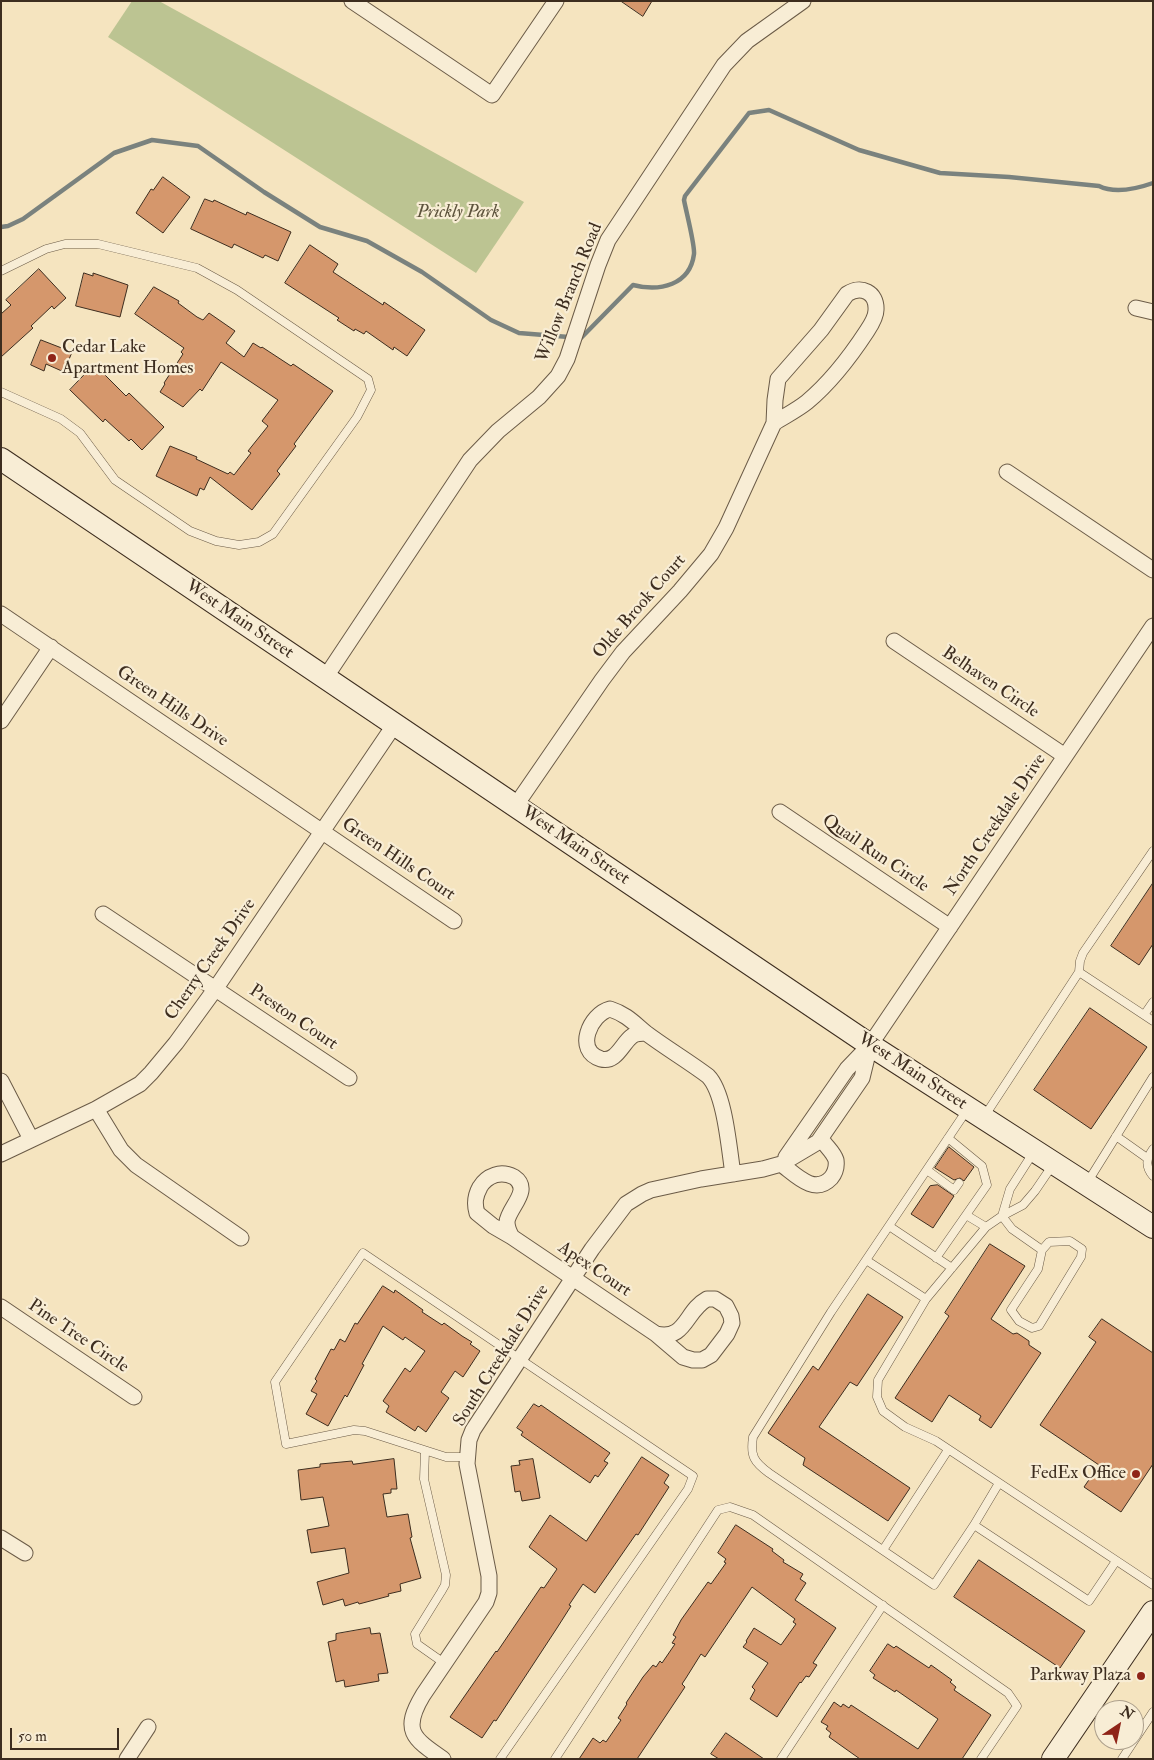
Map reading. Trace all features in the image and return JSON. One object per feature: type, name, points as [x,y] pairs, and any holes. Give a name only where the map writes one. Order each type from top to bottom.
[{"type":"main road","name":"West Main Street","points":[[1,459],[870,1045],[1153,1228]]},
{"type":"main road","points":[[1053,1759],[1153,1612]]},
{"type":"street","points":[[352,1],[492,95],[556,1]]},
{"type":"street","name":"Willow Branch Road","points":[[325,678],[470,460],[498,431],[551,385],[567,359],[608,240],[724,65],[747,42],[803,1]]},
{"type":"street","name":"Olde Brook Court","points":[[516,805],[623,652],[696,573],[711,554],[726,528],[774,423],[778,379],[821,330],[847,294],[860,289],[867,292],[875,302],[876,311],[869,329],[851,355],[806,403],[774,423]]},
{"type":"street","points":[[1136,308],[1153,312]]},
{"type":"street","points":[[1007,472],[1153,570]]},
{"type":"street","name":"Green Hills Drive","points":[[1,614],[322,831]]},
{"type":"street","name":"North Creekdale Drive","points":[[870,1045],[1153,626]]},
{"type":"street","name":"Belhaven Circle","points":[[894,641],[1065,756]]},
{"type":"street","points":[[1,721],[51,647]]},
{"type":"street","name":"Cherry Creek Drive","points":[[1,1154],[96,1109],[140,1084],[151,1073],[176,1043],[216,988],[394,724]]},
{"type":"street","name":"Quail Run Circle","points":[[780,812],[950,927]]},
{"type":"street","name":"Green Hills Court","points":[[322,831],[454,921]]},
{"type":"street","name":"Preston Court","points":[[103,914],[349,1078]]},
{"type":"street","points":[[646,1033],[699,1069],[714,1082],[722,1105],[733,1174]]},
{"type":"street","points":[[821,1138],[824,1145],[832,1151],[836,1166],[834,1173],[825,1183],[818,1186],[809,1185],[781,1164],[847,1069],[870,1045]]},
{"type":"street","name":"South Creekdale Drive","points":[[443,1759],[414,1735],[410,1722],[416,1707],[486,1602],[489,1593],[489,1576],[467,1464],[469,1440],[473,1430],[573,1278],[614,1218],[626,1204],[651,1190],[781,1164],[818,1142],[862,1078],[870,1045]]},
{"type":"street","points":[[1,1081],[31,1139]]},
{"type":"street","points":[[96,1109],[121,1150],[136,1165],[241,1238]]},
{"type":"street","name":"Apex Court","points":[[512,1237],[656,1334],[683,1357],[702,1360],[710,1355],[727,1334],[732,1323],[731,1316],[726,1306],[721,1302],[707,1299],[696,1308],[675,1334],[668,1336],[656,1334]]},
{"type":"street","name":"Pine Tree Circle","points":[[1,1307],[134,1397]]},
{"type":"street","points":[[1,1538],[25,1553]]},
{"type":"street","points":[[127,1759],[148,1727]]},
{"type":"lane","points":[[1,271],[46,249],[65,244],[98,244],[196,268],[237,290],[368,379],[371,390],[357,416],[273,534],[259,542],[239,545],[216,541],[190,531],[115,480],[80,433],[61,419],[1,392]]},
{"type":"lane","points":[[999,1483],[934,1585],[758,1465],[752,1456],[753,1437],[831,1312],[948,1138],[976,1113],[1079,972],[1083,953],[1153,851]]},
{"type":"lane","points":[[1079,972],[1153,1021]]},
{"type":"lane","points":[[1144,1015],[1153,1002]]},
{"type":"lane","points":[[1086,1185],[1153,1077]]},
{"type":"lane","points":[[1116,1136],[1147,1158]]},
{"type":"lane","points":[[936,1258],[987,1185],[982,1166],[961,1151],[948,1138]]},
{"type":"lane","points":[[1153,1150],[1147,1158],[1148,1169],[1153,1176]]},
{"type":"lane","points":[[1002,1216],[1010,1189],[1034,1152]]},
{"type":"lane","points":[[1053,1164],[1023,1205],[986,1227],[926,1299],[878,1380],[877,1397],[883,1410],[905,1427],[936,1441],[1153,1585]]},
{"type":"lane","points":[[927,1170],[944,1178],[954,1190],[959,1183]]},
{"type":"lane","points":[[966,1215],[986,1227]]},
{"type":"lane","points":[[1002,1216],[1012,1229],[1042,1250]]},
{"type":"lane","points":[[889,1226],[952,1268]]},
{"type":"lane","points":[[1070,1241],[1082,1249],[1081,1257],[1039,1326],[1032,1328],[1019,1321],[1011,1310],[1038,1269],[1042,1250],[1049,1242],[1070,1241]]},
{"type":"lane","points":[[468,1457],[446,1458],[366,1431],[354,1430],[286,1444],[275,1382],[362,1252],[693,1476],[688,1489],[500,1759]]},
{"type":"lane","points":[[866,1260],[926,1299]]},
{"type":"lane","points":[[883,1550],[948,1450]]},
{"type":"lane","points":[[425,1451],[424,1479],[446,1576],[445,1585],[415,1634],[417,1644],[444,1664]]},
{"type":"lane","points":[[554,1759],[718,1510],[730,1507],[753,1515],[1008,1693],[1017,1706],[981,1759]]},
{"type":"lane","points":[[974,1525],[1090,1601],[1116,1561]]},
{"type":"lane","points":[[781,1759],[882,1605]]},
{"type":"lane","points":[[1122,1759],[1153,1712]]},
{"type":"green space","name":"Prickly Park","points":[[132,1],[159,1],[524,202],[476,273],[108,37]]},
{"type":"building","points":[[621,1],[652,1],[643,16]]},
{"type":"building","points":[[163,177],[190,197],[163,233],[136,213],[151,189],[153,190]]},
{"type":"building","points":[[205,199],[213,202],[214,200],[246,215],[247,212],[291,232],[278,261],[265,255],[263,258],[234,244],[232,248],[191,229]]},
{"type":"building","points":[[310,245],[338,264],[333,272],[383,305],[384,302],[425,330],[407,356],[394,347],[393,350],[366,331],[364,334],[355,329],[354,331],[337,320],[339,318],[285,283]]},
{"type":"building","points":[[39,269],[66,298],[54,309],[52,306],[31,326],[33,328],[1,357],[1,314],[11,305],[6,300]]},
{"type":"building","points":[[84,273],[93,276],[93,273],[128,285],[120,317],[76,306]]},
{"type":"building","points":[[154,287],[179,301],[178,303],[197,317],[203,320],[209,313],[235,331],[226,343],[244,357],[253,343],[291,366],[293,364],[333,391],[294,444],[296,446],[277,471],[280,474],[252,510],[210,477],[204,490],[200,488],[197,496],[156,476],[170,446],[197,457],[196,459],[228,474],[230,472],[234,475],[251,453],[248,451],[268,426],[262,421],[278,400],[221,362],[202,391],[200,389],[183,407],[160,392],[183,354],[181,352],[184,348],[135,314]]},
{"type":"building","name":"Cedar Lake Apartment Homes","points":[[41,340],[72,352],[64,372],[46,364],[44,371],[31,365]]},
{"type":"building","points":[[93,366],[100,373],[101,371],[126,396],[129,393],[164,427],[142,450],[105,419],[103,422],[70,390]]},
{"type":"building","points":[[1153,883],[1153,944],[1139,965],[1111,946]]},
{"type":"building","points":[[1090,1008],[1147,1047],[1091,1129],[1034,1090]]},
{"type":"building","points":[[949,1147],[974,1167],[964,1181],[960,1178],[954,1180],[935,1168]]},
{"type":"building","points":[[938,1185],[954,1196],[933,1228],[911,1214],[930,1186]]},
{"type":"building","points":[[990,1244],[1025,1266],[991,1319],[1013,1334],[1017,1333],[1029,1341],[1029,1345],[1041,1353],[991,1428],[979,1420],[981,1416],[949,1395],[932,1422],[895,1398],[949,1316],[945,1313]]},
{"type":"building","points":[[383,1286],[394,1293],[395,1290],[423,1310],[422,1312],[442,1325],[444,1323],[472,1342],[470,1344],[480,1351],[463,1377],[455,1371],[441,1392],[449,1398],[426,1432],[418,1426],[415,1431],[386,1412],[389,1406],[383,1401],[405,1368],[410,1372],[425,1351],[405,1337],[403,1340],[383,1326],[362,1364],[364,1365],[347,1397],[345,1395],[328,1426],[306,1414],[317,1394],[311,1391],[317,1381],[315,1379],[331,1349],[334,1350],[340,1339],[345,1342],[355,1323],[357,1324]]},
{"type":"building","points":[[868,1294],[903,1317],[857,1386],[850,1382],[819,1427],[910,1488],[888,1521],[803,1465],[805,1458],[768,1433],[813,1366],[818,1370]]},
{"type":"building","points":[[1102,1319],[1153,1353],[1153,1464],[1121,1512],[1084,1487],[1099,1465],[1040,1425],[1096,1342],[1089,1337]]},
{"type":"building","points":[[534,1404],[539,1407],[541,1405],[610,1453],[604,1461],[608,1463],[598,1477],[595,1475],[590,1483],[521,1435],[523,1432],[517,1428]]},
{"type":"building","points":[[642,1457],[669,1475],[664,1483],[669,1487],[638,1535],[636,1534],[595,1593],[583,1584],[557,1628],[496,1721],[494,1720],[482,1738],[450,1717],[541,1587],[544,1588],[557,1569],[529,1547],[550,1515],[586,1541]]},
{"type":"building","points":[[394,1459],[397,1489],[391,1489],[391,1493],[383,1494],[387,1517],[408,1514],[412,1537],[410,1538],[421,1578],[400,1584],[401,1591],[388,1594],[389,1596],[345,1606],[343,1599],[323,1605],[317,1582],[349,1573],[345,1548],[311,1553],[307,1530],[329,1526],[323,1497],[301,1500],[298,1470],[320,1467],[320,1464],[352,1461],[353,1464]]},
{"type":"building","points":[[533,1459],[540,1498],[522,1501],[520,1491],[515,1492],[511,1466],[520,1465],[519,1461]]},
{"type":"building","points":[[736,1525],[773,1549],[772,1551],[784,1560],[783,1562],[803,1574],[800,1579],[806,1583],[795,1600],[836,1628],[813,1663],[817,1665],[809,1677],[806,1676],[800,1682],[777,1717],[750,1699],[755,1690],[752,1687],[768,1663],[743,1647],[746,1641],[754,1628],[781,1645],[796,1624],[793,1622],[795,1619],[752,1587],[705,1657],[701,1654],[682,1684],[685,1687],[637,1759],[579,1759],[593,1738],[600,1743],[603,1740],[606,1742],[621,1720],[618,1718],[643,1677],[653,1665],[656,1667],[660,1661],[662,1663],[675,1644],[672,1643],[676,1637],[673,1635],[681,1620],[708,1582],[711,1584],[726,1563],[724,1562],[726,1559],[718,1553]]},
{"type":"building","points":[[979,1560],[1085,1631],[1060,1668],[954,1597]]},
{"type":"building","points":[[370,1628],[371,1634],[380,1633],[388,1673],[378,1674],[379,1681],[345,1687],[344,1680],[336,1682],[328,1642],[336,1640],[336,1634]]},
{"type":"building","points":[[888,1644],[894,1648],[896,1646],[929,1668],[931,1665],[952,1680],[950,1682],[956,1687],[954,1690],[991,1715],[962,1759],[860,1759],[829,1737],[831,1733],[826,1729],[828,1726],[821,1722],[834,1702],[841,1707],[843,1704],[849,1708],[851,1705],[918,1749],[938,1719],[896,1690],[895,1692],[873,1678],[875,1675],[870,1671]]},
{"type":"building","points":[[726,1733],[764,1759],[719,1759],[711,1754]]},
{"type":"waterway","points":[[1,227],[23,219],[114,153],[152,140],[198,146],[264,192],[320,227],[367,241],[422,272],[491,320],[519,333],[581,338],[633,285],[643,287],[663,286],[672,284],[687,273],[694,250],[684,200],[685,196],[749,113],[769,110],[859,150],[940,173],[1009,177],[1099,186],[1112,190],[1133,189],[1153,183]]},
{"type":"place","name":"Cedar Lake Apartment Homes","points":[[52,358]]},
{"type":"place","name":"FedEx Office","points":[[1136,1474]]},
{"type":"place","name":"Parkway Plaza","points":[[1141,1676]]}]
